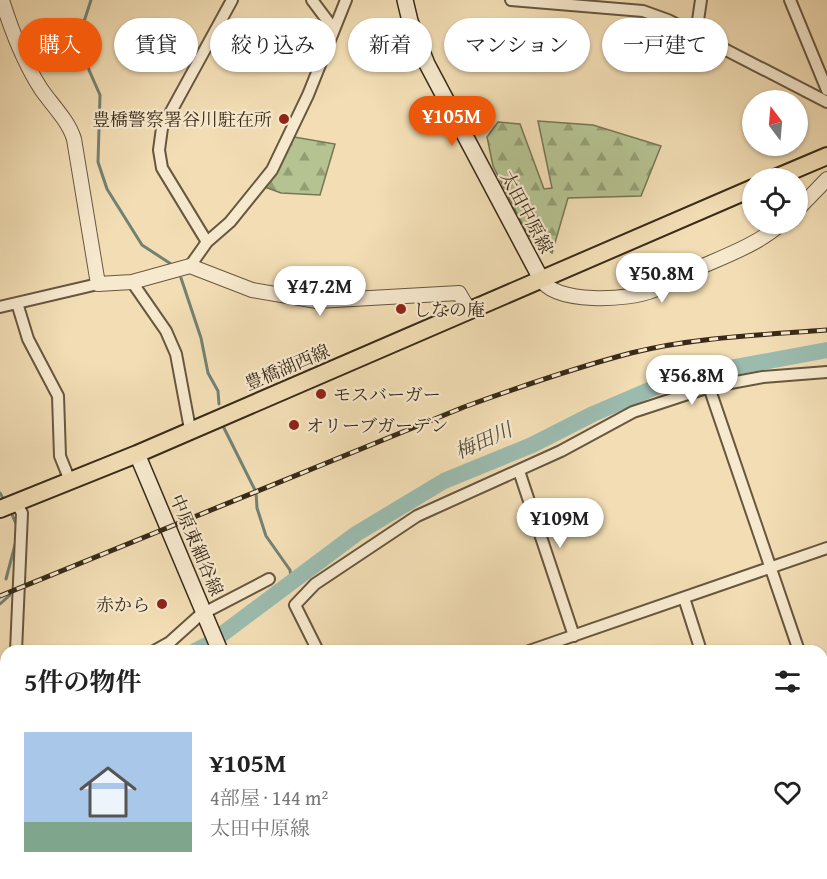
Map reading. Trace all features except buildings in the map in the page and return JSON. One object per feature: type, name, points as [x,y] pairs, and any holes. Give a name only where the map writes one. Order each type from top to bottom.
[{"type":"main road","name":"太田中原線","points":[[405,0],[410,21],[427,64],[541,279]]},
{"type":"main road","points":[[799,168],[827,156]]},
{"type":"main road","name":"豊橋湖西線","points":[[7,507],[137,454],[190,429],[742,193]]},
{"type":"main road","name":"中原東細谷線","points":[[137,454],[218,645]]},
{"type":"street","points":[[2,0],[20,51],[40,87],[71,129],[98,284]]},
{"type":"street","points":[[207,242],[162,168],[159,150],[162,128],[232,0]]},
{"type":"street","points":[[312,0],[326,18]]},
{"type":"street","points":[[336,22],[346,0]]},
{"type":"street","points":[[511,0],[643,11],[662,18]]},
{"type":"street","points":[[698,18],[701,0]]},
{"type":"street","points":[[790,0],[827,90]]},
{"type":"street","points":[[728,51],[827,102]]},
{"type":"street","points":[[190,266],[207,242],[230,222],[272,170],[317,72]]},
{"type":"street","points":[[808,199],[827,179]]},
{"type":"street","points":[[541,279],[545,287],[562,295],[619,298],[652,291],[734,253],[765,234]]},
{"type":"street","points":[[0,307],[98,284],[132,282],[190,266],[252,290],[295,299],[317,301],[459,293],[470,310]]},
{"type":"street","points":[[132,282],[166,331],[176,354],[190,429]]},
{"type":"street","points":[[17,303],[28,339],[58,396],[60,456],[70,481]]},
{"type":"street","points":[[315,645],[295,605],[315,584],[417,516],[561,452],[633,412],[709,387],[763,377],[827,372]]},
{"type":"street","points":[[709,387],[797,645]]},
{"type":"street","points":[[519,471],[574,636]]},
{"type":"street","points":[[7,507],[22,513],[16,645]]},
{"type":"street","points":[[547,645],[827,548]]},
{"type":"street","points":[[165,645],[205,614],[270,579]]},
{"type":"street","points":[[684,598],[699,645]]},
{"type":"green space","points":[[538,121],[593,125],[661,146],[641,196],[568,198],[552,253],[528,235],[493,166],[487,137],[498,122],[520,124],[544,189],[552,188]]},
{"type":"green space","points":[[294,137],[335,144],[320,195],[281,193],[265,187]]},
{"type":"waterway","points":[[91,0],[80,34],[89,70],[100,95],[98,162],[107,189],[142,245],[171,264]]},
{"type":"waterway","points":[[181,278],[201,338],[208,373],[218,391],[219,404]]},
{"type":"waterway","name":"梅田川","points":[[207,645],[356,534],[444,481],[532,445],[593,414],[656,387],[735,367],[827,350]]},
{"type":"waterway","points":[[223,426],[256,492],[257,508],[266,536],[290,570],[292,584]]},
{"type":"waterway","points":[[0,493],[5,502]]},
{"type":"waterway","points":[[10,510],[17,526]]},
{"type":"waterway","points":[[6,579],[16,541]]},
{"type":"waterway","points":[[0,604],[10,595]]},
{"type":"railway","points":[[0,596],[464,407],[568,371],[631,353],[679,343],[827,330]]},
{"type":"place","name":"豊橋警察署谷川駐在所","points":[[284,119]]},
{"type":"place","name":"しなの庵","points":[[401,309]]},
{"type":"place","name":"モスバーガー","points":[[321,394]]},
{"type":"place","name":"オリーブガーデン","points":[[294,425]]},
{"type":"place","name":"赤から","points":[[162,604]]}]
